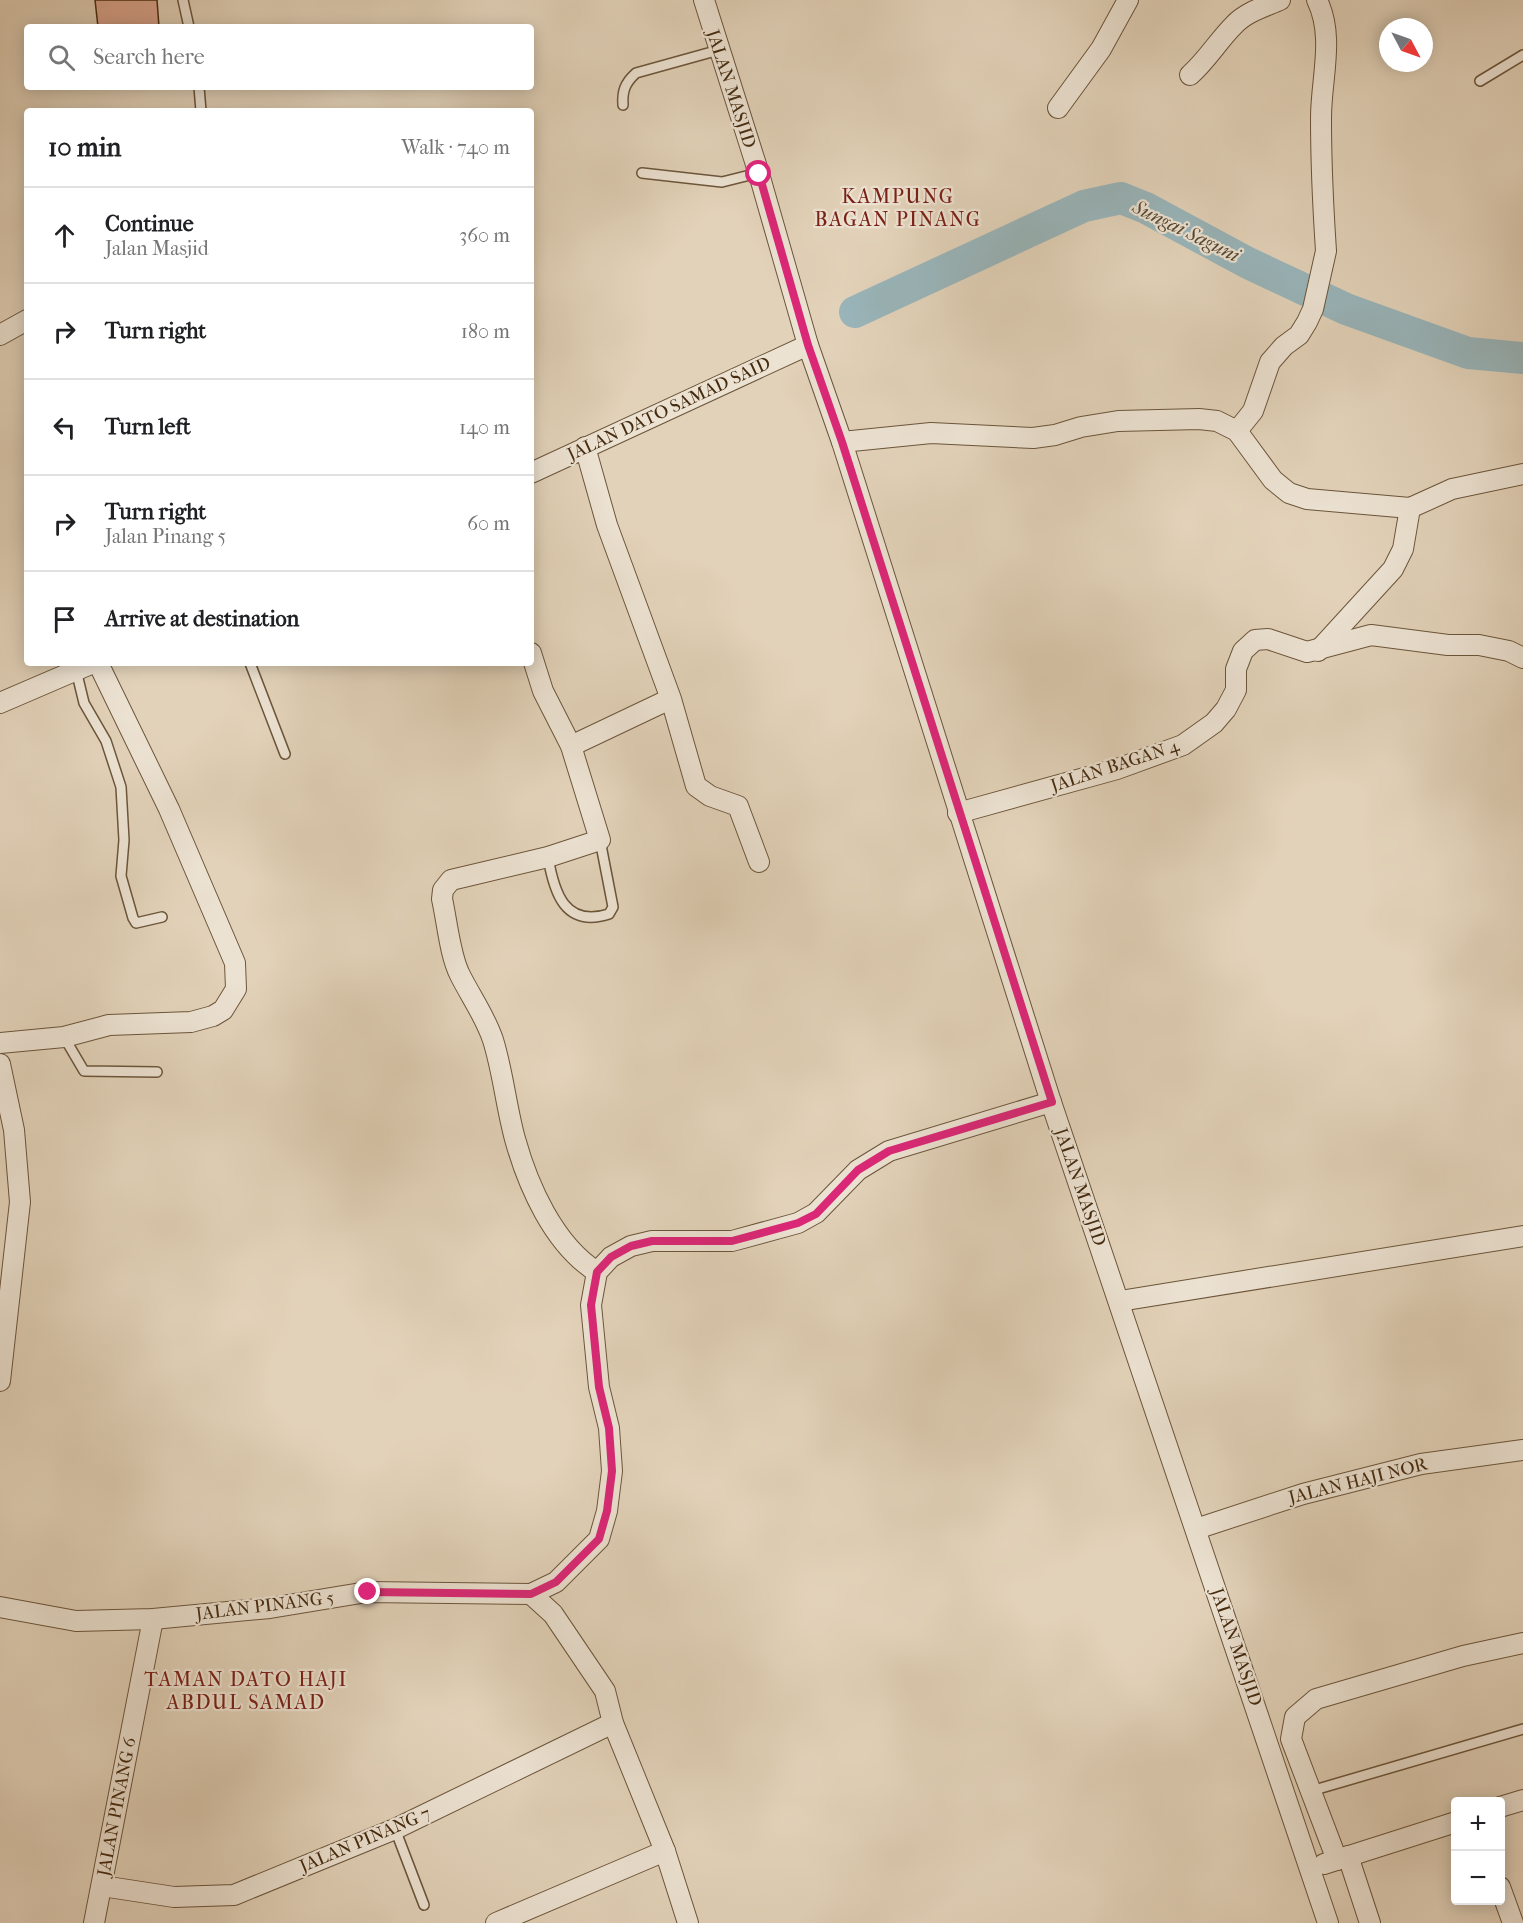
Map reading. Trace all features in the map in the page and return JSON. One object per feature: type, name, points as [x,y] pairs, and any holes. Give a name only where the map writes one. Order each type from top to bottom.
[{"type":"street","name":"JALAN MASJID","points":[[704,0],[808,345],[842,442],[958,813],[1052,1102],[1328,1923]]},
{"type":"street","points":[[1058,108],[1101,49],[1128,0]]},
{"type":"street","points":[[1190,75],[1203,63],[1235,24],[1253,11],[1280,0]]},
{"type":"street","points":[[1237,431],[1253,411],[1270,362],[1284,346],[1299,335],[1313,309],[1326,251],[1321,116],[1327,41],[1325,24],[1317,0]]},
{"type":"street","points":[[0,335],[24,322]]},
{"type":"street","name":"JALAN DATO SAMAD SAID","points":[[534,471],[808,345]]},
{"type":"street","points":[[842,442],[931,433],[1033,438],[1118,421],[1178,418],[1217,421],[1237,431],[1273,480],[1289,493],[1307,499],[1410,508],[1452,489],[1523,474]]},
{"type":"street","points":[[585,447],[607,525],[670,699],[696,786],[710,796],[738,806],[759,862]]},
{"type":"street","points":[[1318,651],[1393,569],[1403,549],[1410,508]]},
{"type":"street","points":[[1356,607],[1371,635]]},
{"type":"street","points":[[1318,651],[1371,635],[1448,645],[1479,645],[1509,651],[1523,658]]},
{"type":"street","name":"JALAN BAGAN 4","points":[[958,813],[1117,769],[1182,745],[1214,723],[1226,709],[1236,690],[1236,669],[1243,651],[1255,640],[1268,639],[1294,650],[1318,651]]},
{"type":"street","points":[[534,662],[543,691],[570,746],[600,840],[548,857],[451,880],[443,890],[442,899],[459,974],[474,997],[493,1040],[515,1140],[533,1190],[561,1238],[586,1265],[597,1272]]},
{"type":"street","points":[[0,703],[85,666]]},
{"type":"street","points":[[0,1043],[64,1038],[109,1025],[191,1022],[213,1016],[223,1010],[236,989],[235,963],[169,809],[99,666]]},
{"type":"street","points":[[570,746],[670,699]]},
{"type":"street","points":[[0,1064],[14,1130],[20,1202],[0,1381]]},
{"type":"street","points":[[688,1923],[664,1851],[613,1723],[605,1691],[553,1614],[531,1594],[556,1582],[599,1539],[607,1511],[612,1471],[609,1428],[599,1387],[591,1305],[597,1272],[611,1257],[631,1246],[652,1241],[732,1241],[798,1223],[816,1214],[858,1170],[889,1151],[1052,1102]]},
{"type":"street","points":[[1120,1301],[1523,1236]]},
{"type":"street","name":"JALAN HAJI NOR","points":[[1196,1529],[1272,1503],[1409,1467],[1523,1450]]},
{"type":"street","name":"JALAN PINANG 5","points":[[0,1607],[76,1621],[153,1619],[270,1608],[368,1592],[531,1594]]},
{"type":"street","name":"JALAN PINANG 6","points":[[94,1923],[153,1619]]},
{"type":"street","points":[[1370,1923],[1311,1791],[1291,1739],[1296,1717],[1316,1699],[1463,1656],[1523,1643]]},
{"type":"street","name":"JALAN PINANG 7","points":[[102,1886],[174,1896],[234,1895],[395,1829],[613,1723]]},
{"type":"street","points":[[1505,1805],[1523,1800]]},
{"type":"street","points":[[1310,1868],[1451,1823]]},
{"type":"street","points":[[496,1923],[664,1851]]},
{"type":"street","points":[[1505,1901],[1513,1923]]},
{"type":"lane","points":[[183,0],[188,24]]},
{"type":"lane","points":[[622,105],[622,93],[627,81],[636,73],[719,50]]},
{"type":"lane","points":[[1480,81],[1523,55]]},
{"type":"lane","points":[[199,90],[201,108]]},
{"type":"lane","points":[[642,173],[722,182],[758,173]]},
{"type":"lane","points":[[85,666],[84,703],[106,741],[121,787],[124,840],[121,876],[133,918],[137,923],[162,917]]},
{"type":"lane","points":[[251,666],[285,754]]},
{"type":"lane","points":[[548,857],[552,880],[560,898],[570,911],[580,918],[609,914],[613,907],[600,840]]},
{"type":"lane","points":[[64,1038],[84,1071],[158,1072]]},
{"type":"lane","points":[[1311,1791],[1523,1729]]},
{"type":"lane","points":[[395,1829],[424,1905]]},
{"type":"building","points":[[95,0],[157,0],[159,24],[98,24]]},
{"type":"waterway","name":"Sungai Saguni","points":[[855,312],[1084,206],[1121,198],[1146,208],[1248,263],[1346,309],[1468,353],[1523,358]]},
{"type":"district","name":"KAMPUNG BAGAN PINANG","points":[[898,208]]},
{"type":"district","name":"TAMAN DATO HAJI ABDUL SAMAD","points":[[246,1690]]},
{"type":"route","points":[[368,1592],[531,1594],[556,1582],[599,1539],[607,1511],[612,1471],[609,1428],[599,1387],[591,1305],[597,1272],[611,1257],[631,1246],[652,1241],[732,1241],[798,1223],[816,1214],[858,1170],[889,1151],[1052,1102],[958,813],[842,442],[808,345],[759,174]]}]
